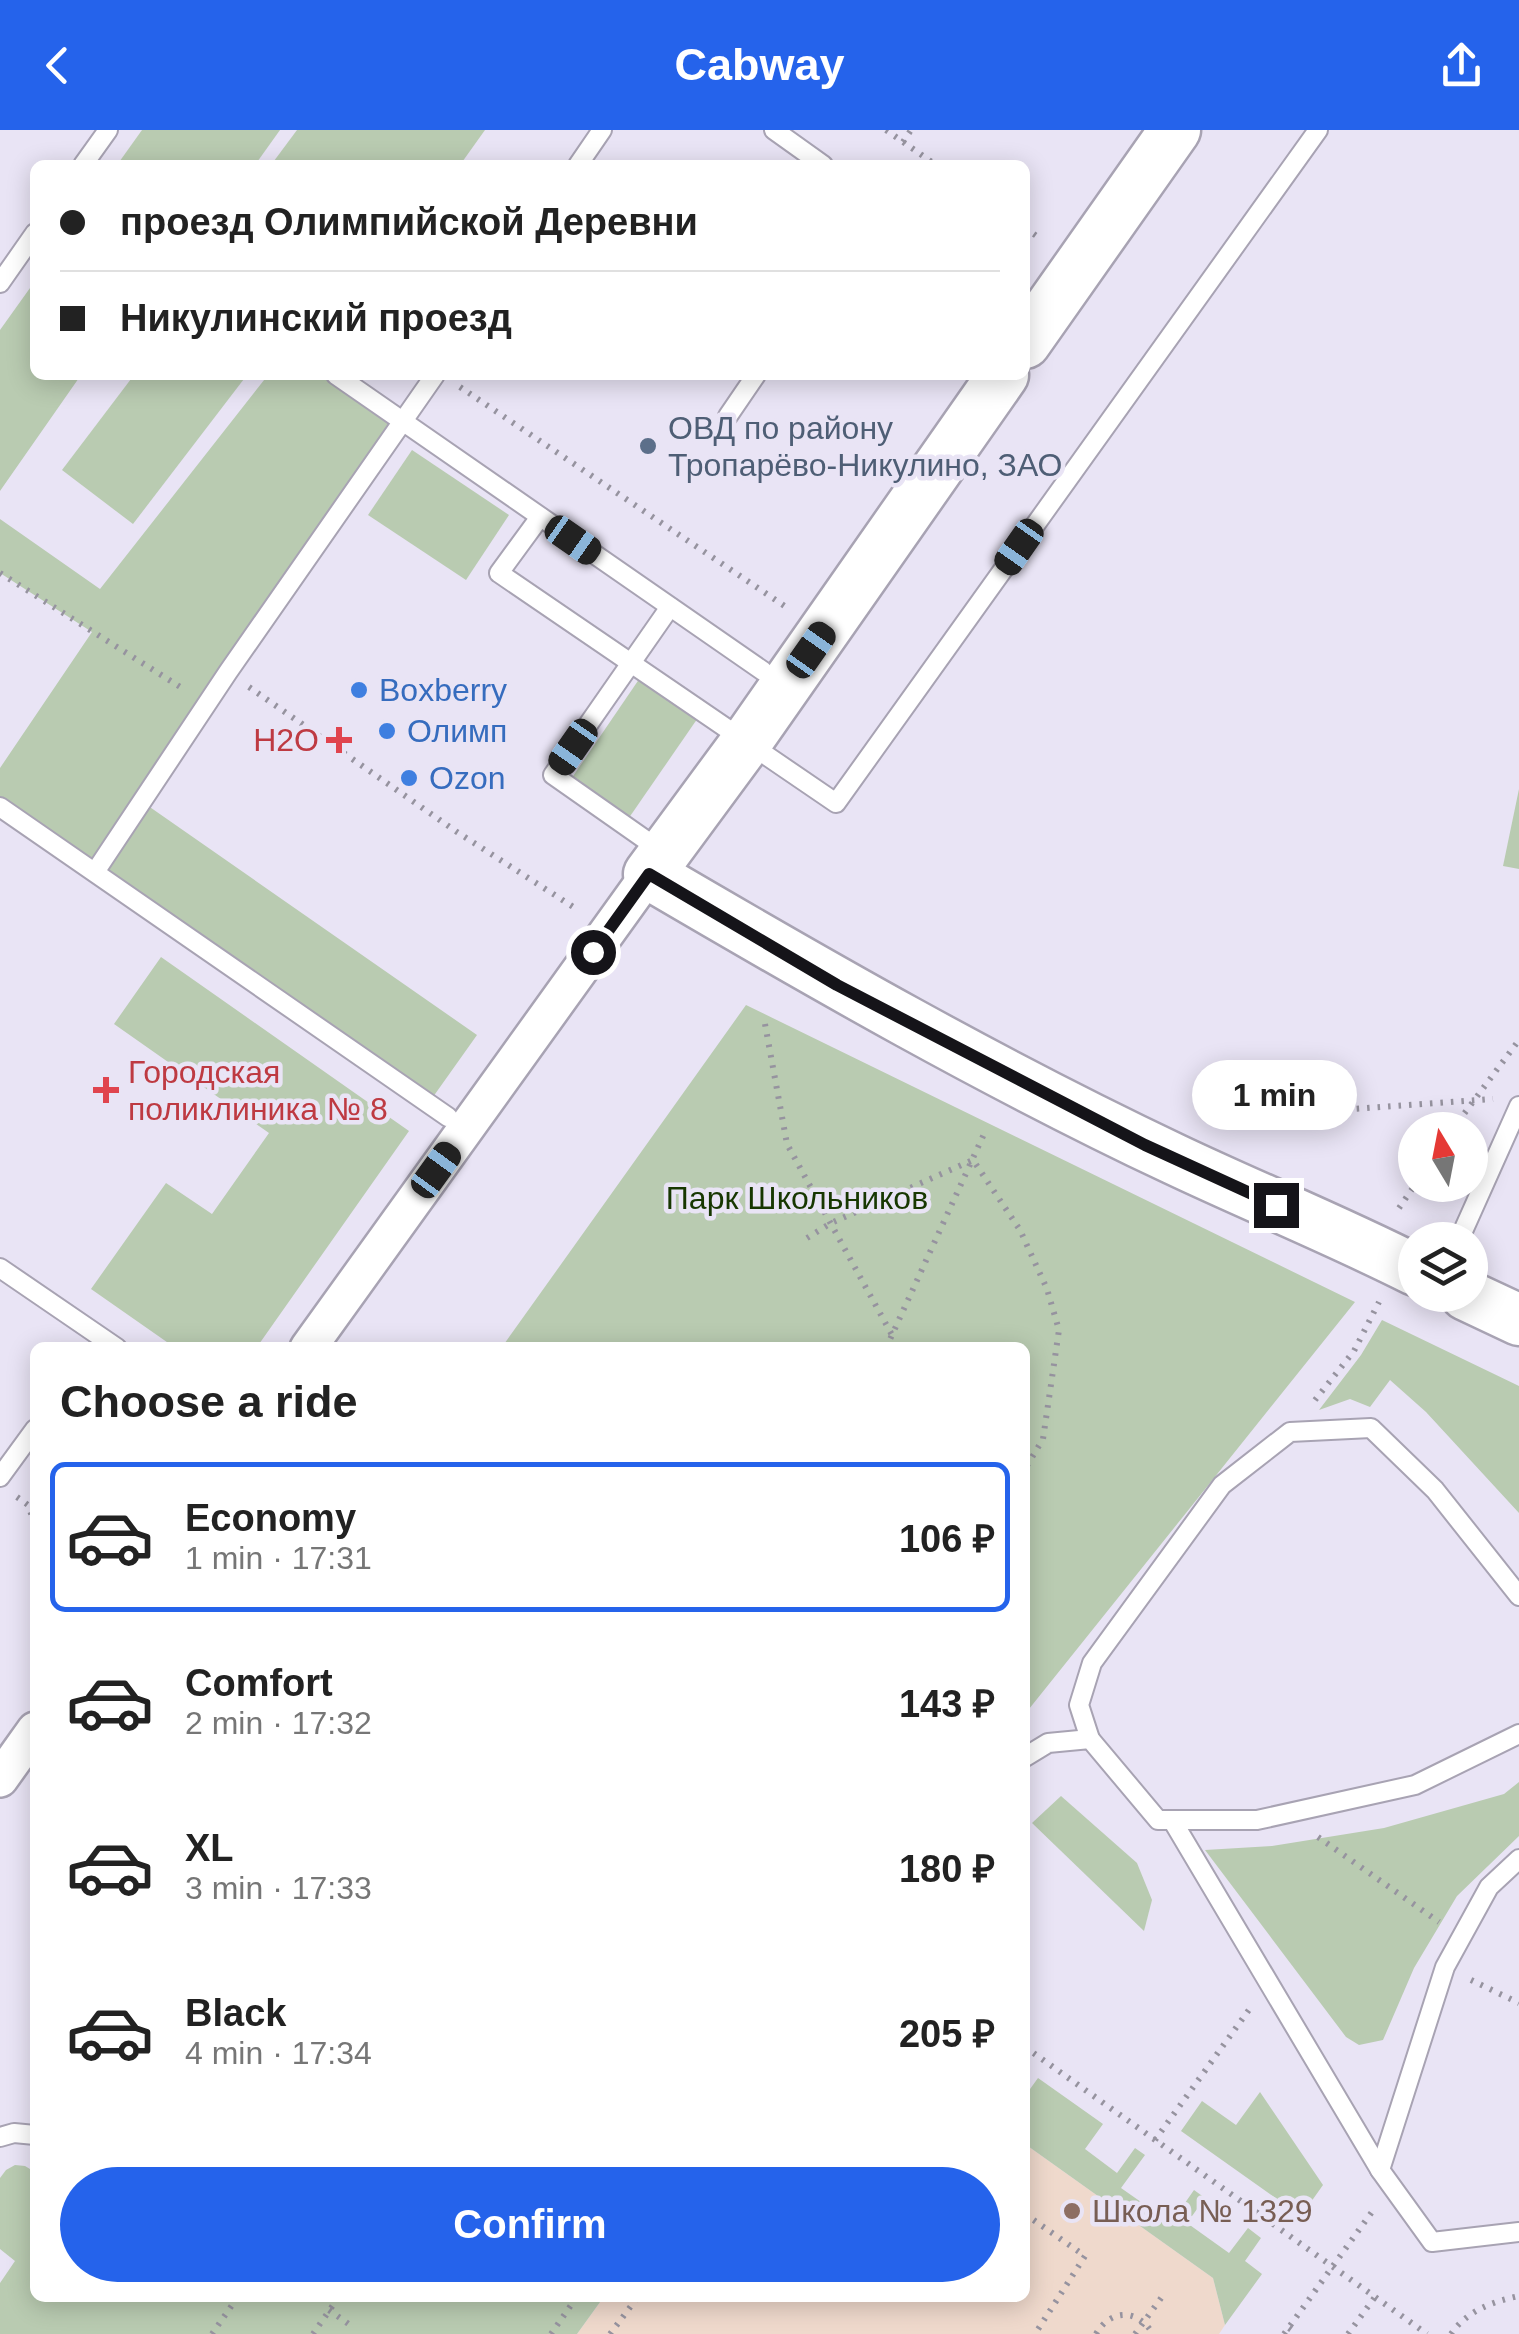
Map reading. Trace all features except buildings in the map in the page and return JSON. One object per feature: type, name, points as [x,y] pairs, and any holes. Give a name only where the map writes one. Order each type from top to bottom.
[{"type":"street","points":[[1030,336],[1174,130]]},
{"type":"street","points":[[312,1342],[747,742],[1000,380]]},
{"type":"street","points":[[657,864],[837,985],[1174,1159],[1398,1285]]},
{"type":"street","points":[[1488,1305],[1519,1320]]},
{"type":"street","points":[[0,1779],[30,1737]]},
{"type":"lane","points":[[87,160],[108,130]]},
{"type":"lane","points":[[581,160],[602,130]]},
{"type":"lane","points":[[774,130],[817,160]]},
{"type":"lane","points":[[540,517],[500,573],[836,803],[1318,130]]},
{"type":"lane","points":[[0,283],[30,241]]},
{"type":"lane","points":[[343,380],[762,671]]},
{"type":"lane","points":[[95,872],[206,704],[432,380]]},
{"type":"lane","points":[[728,416],[753,380]]},
{"type":"lane","points":[[657,864],[554,775],[670,607]]},
{"type":"lane","points":[[0,807],[448,1118]]},
{"type":"lane","points":[[1467,1222],[1511,1102]]},
{"type":"lane","points":[[0,1268],[96,1342]]},
{"type":"lane","points":[[1519,1596],[1435,1490],[1371,1428],[1290,1432],[1222,1485],[1092,1663],[1078,1705],[1090,1739],[1158,1820],[1257,1820],[1415,1784],[1519,1734]]},
{"type":"lane","points":[[0,1478],[30,1436]]},
{"type":"lane","points":[[1030,1754],[1048,1743],[1090,1739]]},
{"type":"lane","points":[[1172,1820],[1380,2170],[1432,2242],[1519,2232]]},
{"type":"lane","points":[[1380,2170],[1445,1967],[1489,1886],[1519,1858]]},
{"type":"lane","points":[[0,2137],[30,2135]]},
{"type":"path","points":[[886,130],[929,160]]},
{"type":"path","points":[[902,142],[910,130]]},
{"type":"path","points":[[459,386],[790,610]]},
{"type":"path","points":[[0,573],[206,704]]},
{"type":"path","points":[[228,672],[457,832],[590,917]]},
{"type":"path","points":[[765,1024],[787,1144],[892,1335]]},
{"type":"path","points":[[1464,1112],[1519,1040]]},
{"type":"path","points":[[1210,1119],[1472,1100],[1511,1102]]},
{"type":"path","points":[[889,1342],[984,1134]]},
{"type":"path","points":[[807,1238],[830,1223],[973,1160]]},
{"type":"path","points":[[973,1160],[1020,1230],[1059,1330],[1043,1439],[1030,1461]]},
{"type":"path","points":[[1399,1208],[1403,1202]]},
{"type":"path","points":[[1290,1432],[1354,1351],[1398,1285]]},
{"type":"path","points":[[1285,1813],[1461,1938]]},
{"type":"path","points":[[1445,1967],[1519,2004]]},
{"type":"path","points":[[1155,2140],[1269,1982]]},
{"type":"path","points":[[1030,2051],[1427,2334]]},
{"type":"path","points":[[1030,2217],[1086,2256],[1035,2334]]},
{"type":"path","points":[[1297,2334],[1286,2331],[1368,2218]]},
{"type":"path","points":[[1135,2334],[1164,2294]]},
{"type":"path","points":[[1450,2334],[1461,2319],[1477,2310],[1519,2296]]},
{"type":"path","points":[[1348,2334],[1375,2297]]},
{"type":"path","points":[[212,2334],[234,2302]]},
{"type":"path","points":[[312,2334],[335,2302]]},
{"type":"path","points":[[551,2334],[573,2302]]},
{"type":"path","points":[[610,2334],[634,2302]]},
{"type":"path","points":[[329,2310],[350,2325]]},
{"type":"path","points":[[1096,2334],[1110,2317],[1130,2314],[1145,2320],[1153,2334]]},
{"type":"shaded area","name":"Школа № 1329","points":[[1030,2148],[1213,2278],[1225,2325],[1219,2334],[577,2334],[600,2302],[1030,2302]]},
{"type":"green space","points":[[142,130],[280,130],[259,160],[121,160]]},
{"type":"green space","points":[[297,130],[485,130],[464,160],[275,160]]},
{"type":"green space","points":[[30,288],[30,380],[78,380],[0,491],[0,330]]},
{"type":"green space","points":[[130,380],[243,380],[133,524],[62,470]]},
{"type":"green space","points":[[264,380],[343,380],[403,422],[144,803],[477,1035],[428,1104],[0,807],[0,768],[92,632],[0,573],[0,519],[100,589]]},
{"type":"green space","points":[[412,450],[509,515],[466,580],[368,515]]},
{"type":"green space","points":[[644,672],[702,712],[624,825],[567,785]]},
{"type":"green space","points":[[1519,789],[1519,869],[1503,866]]},
{"type":"green space","points":[[161,957],[409,1131],[261,1342],[167,1342],[91,1289],[166,1183],[212,1214],[269,1133],[114,1024]]},
{"type":"green space","name":"Парк Школьников","points":[[746,1005],[1355,1302],[1030,1708],[1030,1342],[506,1342]]},
{"type":"green space","points":[[1382,1320],[1519,1386],[1519,1513],[1426,1412],[1390,1380],[1370,1407],[1350,1399],[1319,1410]]},
{"type":"green space","points":[[1519,1782],[1519,1836],[1457,1896],[1414,1968],[1383,2040],[1359,2045],[1346,2037],[1205,1850],[1272,1846],[1384,1828],[1504,1794]]},
{"type":"green space","points":[[1061,1796],[1137,1863],[1152,1900],[1144,1931],[1032,1823]]},
{"type":"green space","points":[[1038,2078],[1103,2124],[1085,2149],[1117,2173],[1135,2148],[1145,2155],[1121,2188],[1171,2223],[1194,2190],[1205,2198],[1187,2223],[1229,2253],[1248,2228],[1261,2238],[1245,2261],[1262,2274],[1225,2325],[1213,2278],[1030,2148],[1030,2089]]},
{"type":"green space","points":[[1260,2092],[1323,2185],[1301,2216],[1181,2131],[1202,2101],[1236,2125]]},
{"type":"green space","points":[[15,2165],[30,2169],[30,2302],[600,2302],[577,2334],[0,2334],[0,2283],[15,2261],[0,2249],[0,2178]]},
{"type":"place","name":"ОВД по району Тропарёво-Никулино, ЗАО","points":[[648,446]]},
{"type":"place","name":"Boxberry","points":[[359,690]]},
{"type":"place","name":"Олимп","points":[[387,731]]},
{"type":"place","name":"H2O","points":[[339,740]]},
{"type":"place","name":"Ozon","points":[[409,778]]},
{"type":"place","name":"Городская поликлиника № 8","points":[[106,1090]]},
{"type":"place","name":"Школа № 1329","points":[[1072,2211]]},
{"type":"route","points":[[593,952],[649,874],[837,985],[1145,1145],[1276,1205]]}]
